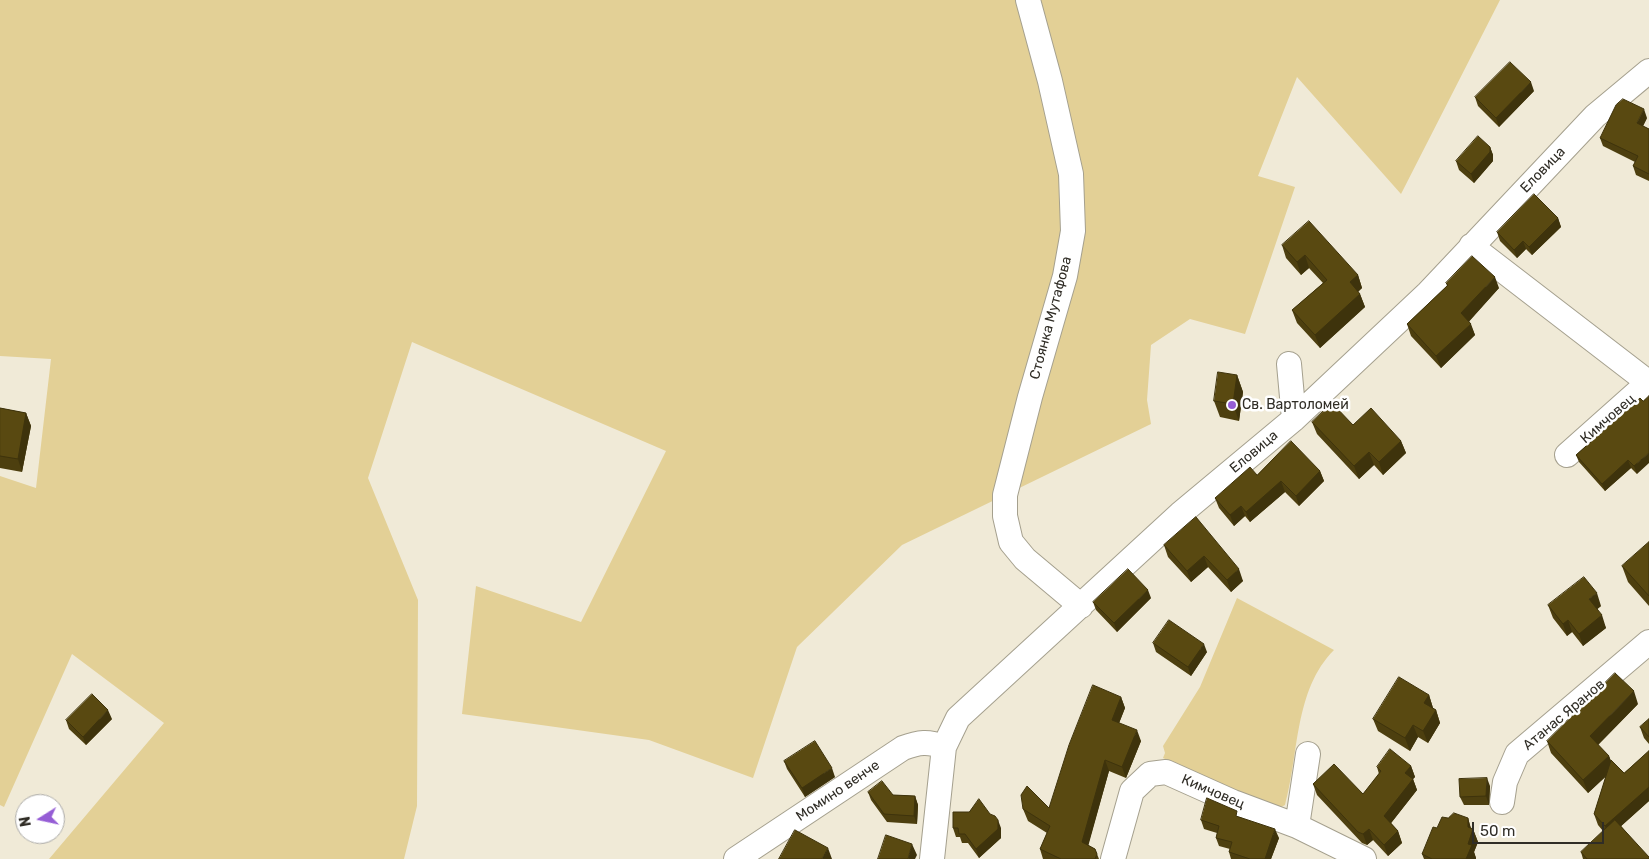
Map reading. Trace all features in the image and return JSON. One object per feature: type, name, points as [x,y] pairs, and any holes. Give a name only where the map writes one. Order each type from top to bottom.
[{"type":"street","name":"Стоянка Мутафова","points":[[1028,0],[1050,81],[1071,174],[1073,230],[1065,276],[1030,398],[1005,495],[1005,516],[1011,542],[1025,559],[1081,606]]},
{"type":"street","name":"Еловица","points":[[934,858],[944,747],[958,718],[1180,514],[1294,419],[1428,293],[1595,116],[1649,71]]},
{"type":"street","points":[[1471,246],[1649,383]]},
{"type":"street","points":[[1289,364],[1294,419]]},
{"type":"street","name":"Кимчовец","points":[[1567,455],[1649,383]]},
{"type":"street","name":"Атанас Яранов","points":[[1502,802],[1505,782],[1517,754],[1649,642]]},
{"type":"street","name":"Момино венче","points":[[736,859],[903,748],[918,742],[932,742],[944,747]]},
{"type":"street","points":[[1296,826],[1308,754]]},
{"type":"street","name":"Кимчовец","points":[[1113,859],[1132,791],[1150,774],[1166,772],[1233,802],[1296,826],[1364,859]]},
{"type":"shaded area","points":[[0,0],[1500,0],[1401,194],[1297,77],[1258,176],[1295,187],[1245,334],[1190,319],[1151,345],[1147,400],[1151,424],[902,545],[797,647],[753,778],[649,740],[462,714],[476,586],[581,622],[666,451],[412,342],[368,478],[418,600],[417,806],[404,859],[49,859],[62,844],[65,844],[65,840],[164,723],[72,654],[4,807],[0,805],[0,476],[36,488],[51,359],[0,356]]},
{"type":"shaded area","points":[[1237,598],[1334,650],[1321,666],[1311,684],[1300,724],[1285,805],[1275,810],[1163,758],[1165,753],[1163,746],[1200,687]]},
{"type":"building","points":[[1510,62],[1531,82],[1496,118],[1475,97]]},
{"type":"building","points":[[1623,99],[1644,109],[1637,123],[1649,129],[1649,174],[1633,166],[1638,156],[1600,138],[1616,105]]},
{"type":"building","points":[[1478,136],[1490,147],[1490,152],[1471,174],[1456,161]]},
{"type":"building","points":[[1534,194],[1558,218],[1529,247],[1523,241],[1514,250],[1497,232]]},
{"type":"building","points":[[1309,221],[1358,275],[1350,282],[1360,294],[1315,335],[1292,310],[1327,280],[1305,255],[1297,262],[1282,245]]},
{"type":"building","points":[[1472,256],[1495,277],[1461,313],[1471,324],[1436,356],[1407,324],[1448,285],[1446,283]]},
{"type":"building","points":[[1218,372],[1237,375],[1233,404],[1214,401]]},
{"type":"building","points":[[1649,396],[1649,453],[1634,466],[1628,460],[1602,484],[1576,455],[1640,398],[1643,401]]},
{"type":"building","points":[[1332,403],[1353,425],[1371,408],[1401,441],[1379,462],[1369,452],[1354,466],[1312,422]]},
{"type":"building","points":[[0,408],[26,413],[18,459],[0,456]]},
{"type":"building","points":[[1291,441],[1320,471],[1296,496],[1281,481],[1246,512],[1241,506],[1230,515],[1215,498],[1250,467],[1257,475]]},
{"type":"building","points":[[1196,517],[1239,569],[1227,580],[1204,556],[1187,571],[1164,545]]},
{"type":"building","points":[[1649,542],[1649,596],[1622,566]]},
{"type":"building","points":[[1128,569],[1148,590],[1114,623],[1093,602]]},
{"type":"building","points":[[1584,577],[1597,593],[1589,599],[1602,615],[1579,634],[1568,620],[1563,624],[1548,605]]},
{"type":"building","points":[[1169,620],[1204,644],[1188,667],[1153,643]]},
{"type":"building","points":[[1615,673],[1634,691],[1590,736],[1609,756],[1583,780],[1547,741]]},
{"type":"building","points":[[1399,677],[1429,695],[1424,703],[1436,710],[1423,731],[1413,725],[1405,738],[1373,719]]},
{"type":"building","points":[[1093,685],[1121,697],[1112,720],[1137,730],[1122,767],[1105,760],[1082,842],[1095,849],[1097,854],[1095,859],[1061,859],[1040,849],[1050,826],[1023,809],[1021,795],[1027,786],[1049,808],[1069,745]]},
{"type":"building","points":[[92,694],[108,710],[83,737],[66,720]]},
{"type":"building","points":[[1649,719],[1649,737],[1640,727]]},
{"type":"building","points":[[815,741],[832,768],[802,788],[784,761]]},
{"type":"building","points":[[1390,749],[1411,766],[1405,773],[1413,779],[1384,816],[1398,831],[1384,845],[1369,829],[1363,834],[1358,832],[1313,784],[1334,764],[1363,794],[1381,771],[1377,767]]},
{"type":"building","points":[[1649,751],[1649,787],[1605,826],[1594,814],[1611,760],[1624,773]]},
{"type":"building","points":[[1487,778],[1486,796],[1460,797],[1459,779]]},
{"type":"building","points":[[882,781],[893,795],[915,796],[914,816],[884,814],[868,792]]},
{"type":"building","points":[[1207,798],[1237,811],[1236,816],[1275,829],[1265,859],[1250,859],[1229,852],[1232,842],[1216,838],[1219,826],[1201,820]]},
{"type":"building","points":[[979,799],[990,814],[998,820],[998,829],[976,849],[965,834],[959,834],[958,828],[953,828],[953,812],[969,812]]},
{"type":"building","points":[[1454,813],[1468,818],[1468,827],[1473,829],[1468,844],[1472,845],[1466,859],[1432,859],[1422,854],[1433,827],[1437,828],[1442,817],[1448,818]]},
{"type":"building","points":[[1615,820],[1649,859],[1587,859],[1581,852]]},
{"type":"building","points":[[795,830],[828,848],[822,859],[779,859]]},
{"type":"building","points":[[886,835],[912,844],[908,859],[878,859]]},
{"type":"place","name":"Св. Вартоломей","points":[[1232,405]]}]
